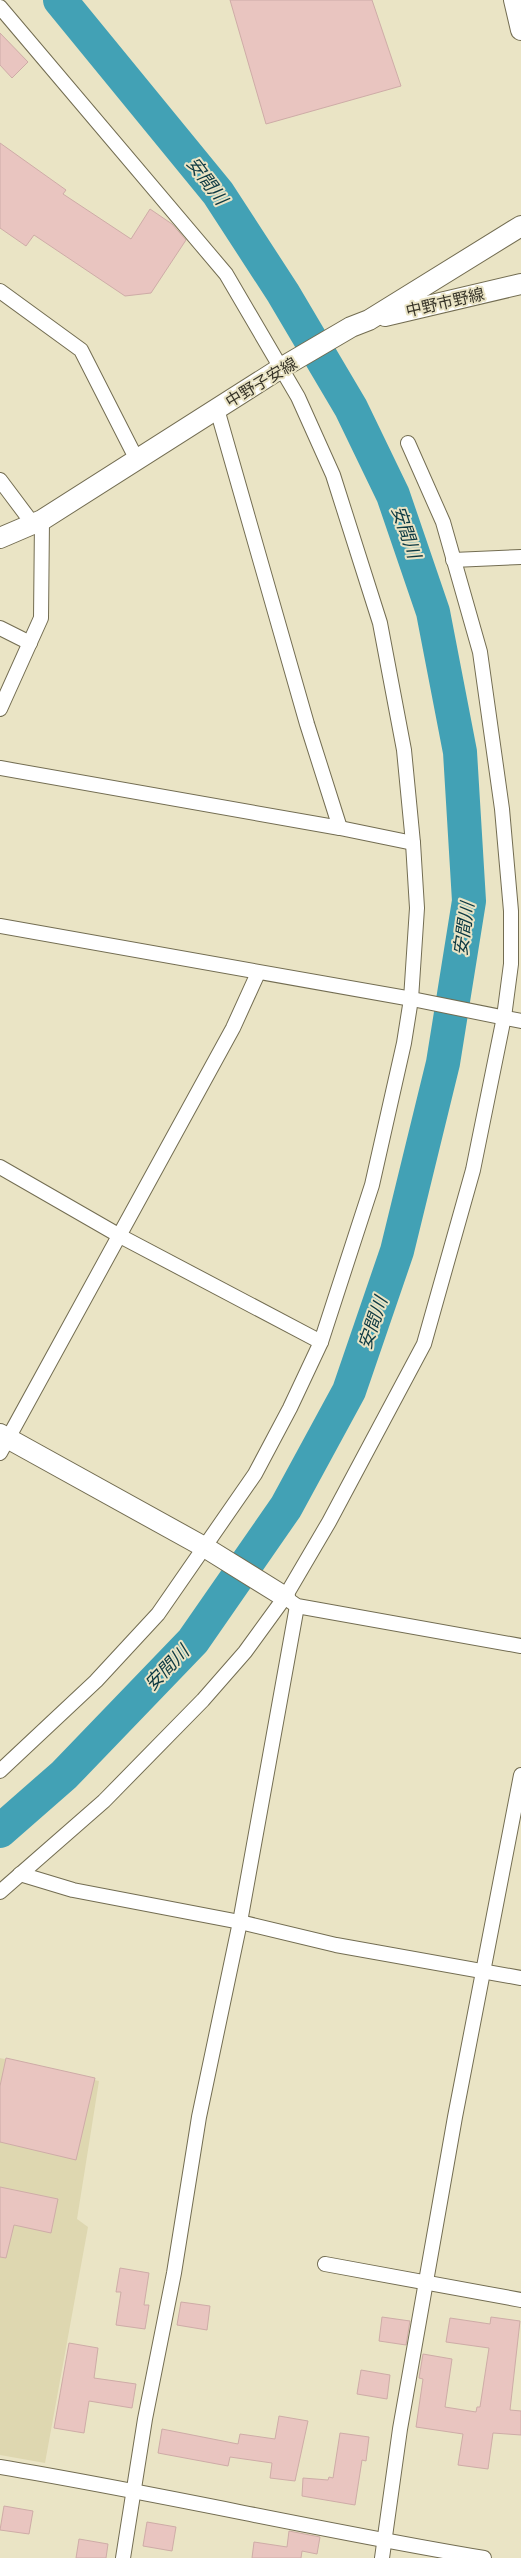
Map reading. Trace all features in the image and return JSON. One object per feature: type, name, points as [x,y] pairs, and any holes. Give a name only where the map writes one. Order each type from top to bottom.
[{"type":"main road","points":[[514,0],[521,30]]},
{"type":"main road","name":"中野子安線","points":[[0,538],[38,522],[285,367],[360,324],[521,226]]},
{"type":"main road","name":"中野市野線","points":[[360,324],[521,284]]},
{"type":"main road","points":[[3,1441],[206,1548],[289,1600]]},
{"type":"street","points":[[0,7],[226,274],[285,367],[333,475],[380,623],[404,750],[414,843],[417,908],[412,999],[395,1088],[372,1185],[321,1342],[255,1474],[206,1548],[158,1614],[96,1681],[0,1771]]},
{"type":"street","points":[[0,291],[81,350],[137,460]]},
{"type":"street","points":[[217,409],[307,724],[340,828]]},
{"type":"street","points":[[0,1892],[104,1801],[204,1700],[289,1600],[424,1344],[473,1170],[503,1017],[510,964],[511,911],[502,809],[480,652],[443,522],[408,443]]},
{"type":"street","points":[[0,480],[38,522],[40,618],[0,709]]},
{"type":"street","points":[[453,560],[521,557]]},
{"type":"street","points":[[0,628],[30,643]]},
{"type":"street","points":[[0,768],[340,828],[414,843]]},
{"type":"street","points":[[0,926],[412,999],[521,1021]]},
{"type":"street","points":[[3,1441],[120,1236],[183,1115],[233,1028],[258,973]]},
{"type":"street","points":[[0,1167],[120,1236],[321,1342]]},
{"type":"street","points":[[289,1600],[521,1646]]},
{"type":"street","points":[[123,2558],[133,2490],[174,2273],[199,2117],[240,1922],[289,1600]]},
{"type":"street","points":[[382,2558],[400,2429],[426,2281],[521,1774]]},
{"type":"street","points":[[20,1874],[73,1890],[240,1922],[336,1945],[521,1978]]},
{"type":"street","points":[[324,2264],[426,2281],[521,2300]]},
{"type":"street","points":[[0,2467],[133,2490],[384,2541],[484,2558]]},
{"type":"shaded area","points":[[0,2058],[99,2081],[77,2219],[88,2227],[45,2463],[0,2455]]},
{"type":"building","points":[[230,0],[372,0],[401,86],[266,124]]},
{"type":"building","points":[[0,33],[28,62],[12,78],[0,65]]},
{"type":"building","points":[[0,143],[66,190],[63,194],[131,239],[150,209],[172,224],[186,240],[151,293],[125,296],[34,235],[26,246],[0,228]]},
{"type":"building","points":[[6,2058],[95,2078],[76,2160],[0,2142],[0,2086]]},
{"type":"building","points":[[0,2187],[58,2199],[51,2233],[14,2225],[6,2258],[0,2257]]},
{"type":"building","points":[[120,2268],[149,2273],[144,2305],[149,2305],[145,2329],[116,2325],[121,2292],[116,2292]]},
{"type":"building","points":[[181,2302],[210,2306],[207,2330],[177,2325]]},
{"type":"building","points":[[382,2317],[410,2321],[406,2345],[379,2341]]},
{"type":"building","points":[[491,2317],[520,2321],[510,2410],[521,2411],[521,2435],[493,2433],[488,2469],[458,2465],[463,2434],[416,2427],[423,2379],[419,2378],[423,2354],[452,2359],[445,2407],[476,2412],[477,2407],[480,2407],[489,2348],[446,2342],[450,2318],[490,2324]]},
{"type":"building","points":[[69,2343],[98,2348],[94,2378],[136,2384],[132,2408],[89,2401],[84,2433],[54,2428]]},
{"type":"building","points":[[361,2370],[390,2375],[387,2399],[357,2394]]},
{"type":"building","points":[[279,2416],[308,2421],[295,2481],[270,2478],[272,2463],[230,2457],[228,2466],[158,2453],[162,2429],[238,2444],[240,2434],[275,2439]]},
{"type":"building","points":[[340,2433],[369,2437],[366,2461],[362,2460],[355,2505],[302,2496],[303,2478],[328,2480],[329,2477],[333,2478]]},
{"type":"building","points":[[4,2506],[33,2511],[29,2534],[0,2530]]},
{"type":"building","points":[[147,2522],[176,2527],[172,2551],[143,2546]]},
{"type":"building","points":[[289,2531],[320,2537],[317,2554],[302,2551],[301,2558],[252,2558],[254,2542],[287,2547]]},
{"type":"building","points":[[79,2539],[108,2544],[106,2558],[76,2558]]},
{"type":"waterway","name":"安間川","points":[[0,1831],[64,1775],[193,1641],[286,1507],[349,1391],[397,1251],[443,1063],[469,901],[460,752],[433,612],[393,495],[351,408],[283,293],[218,193],[60,0]]}]
